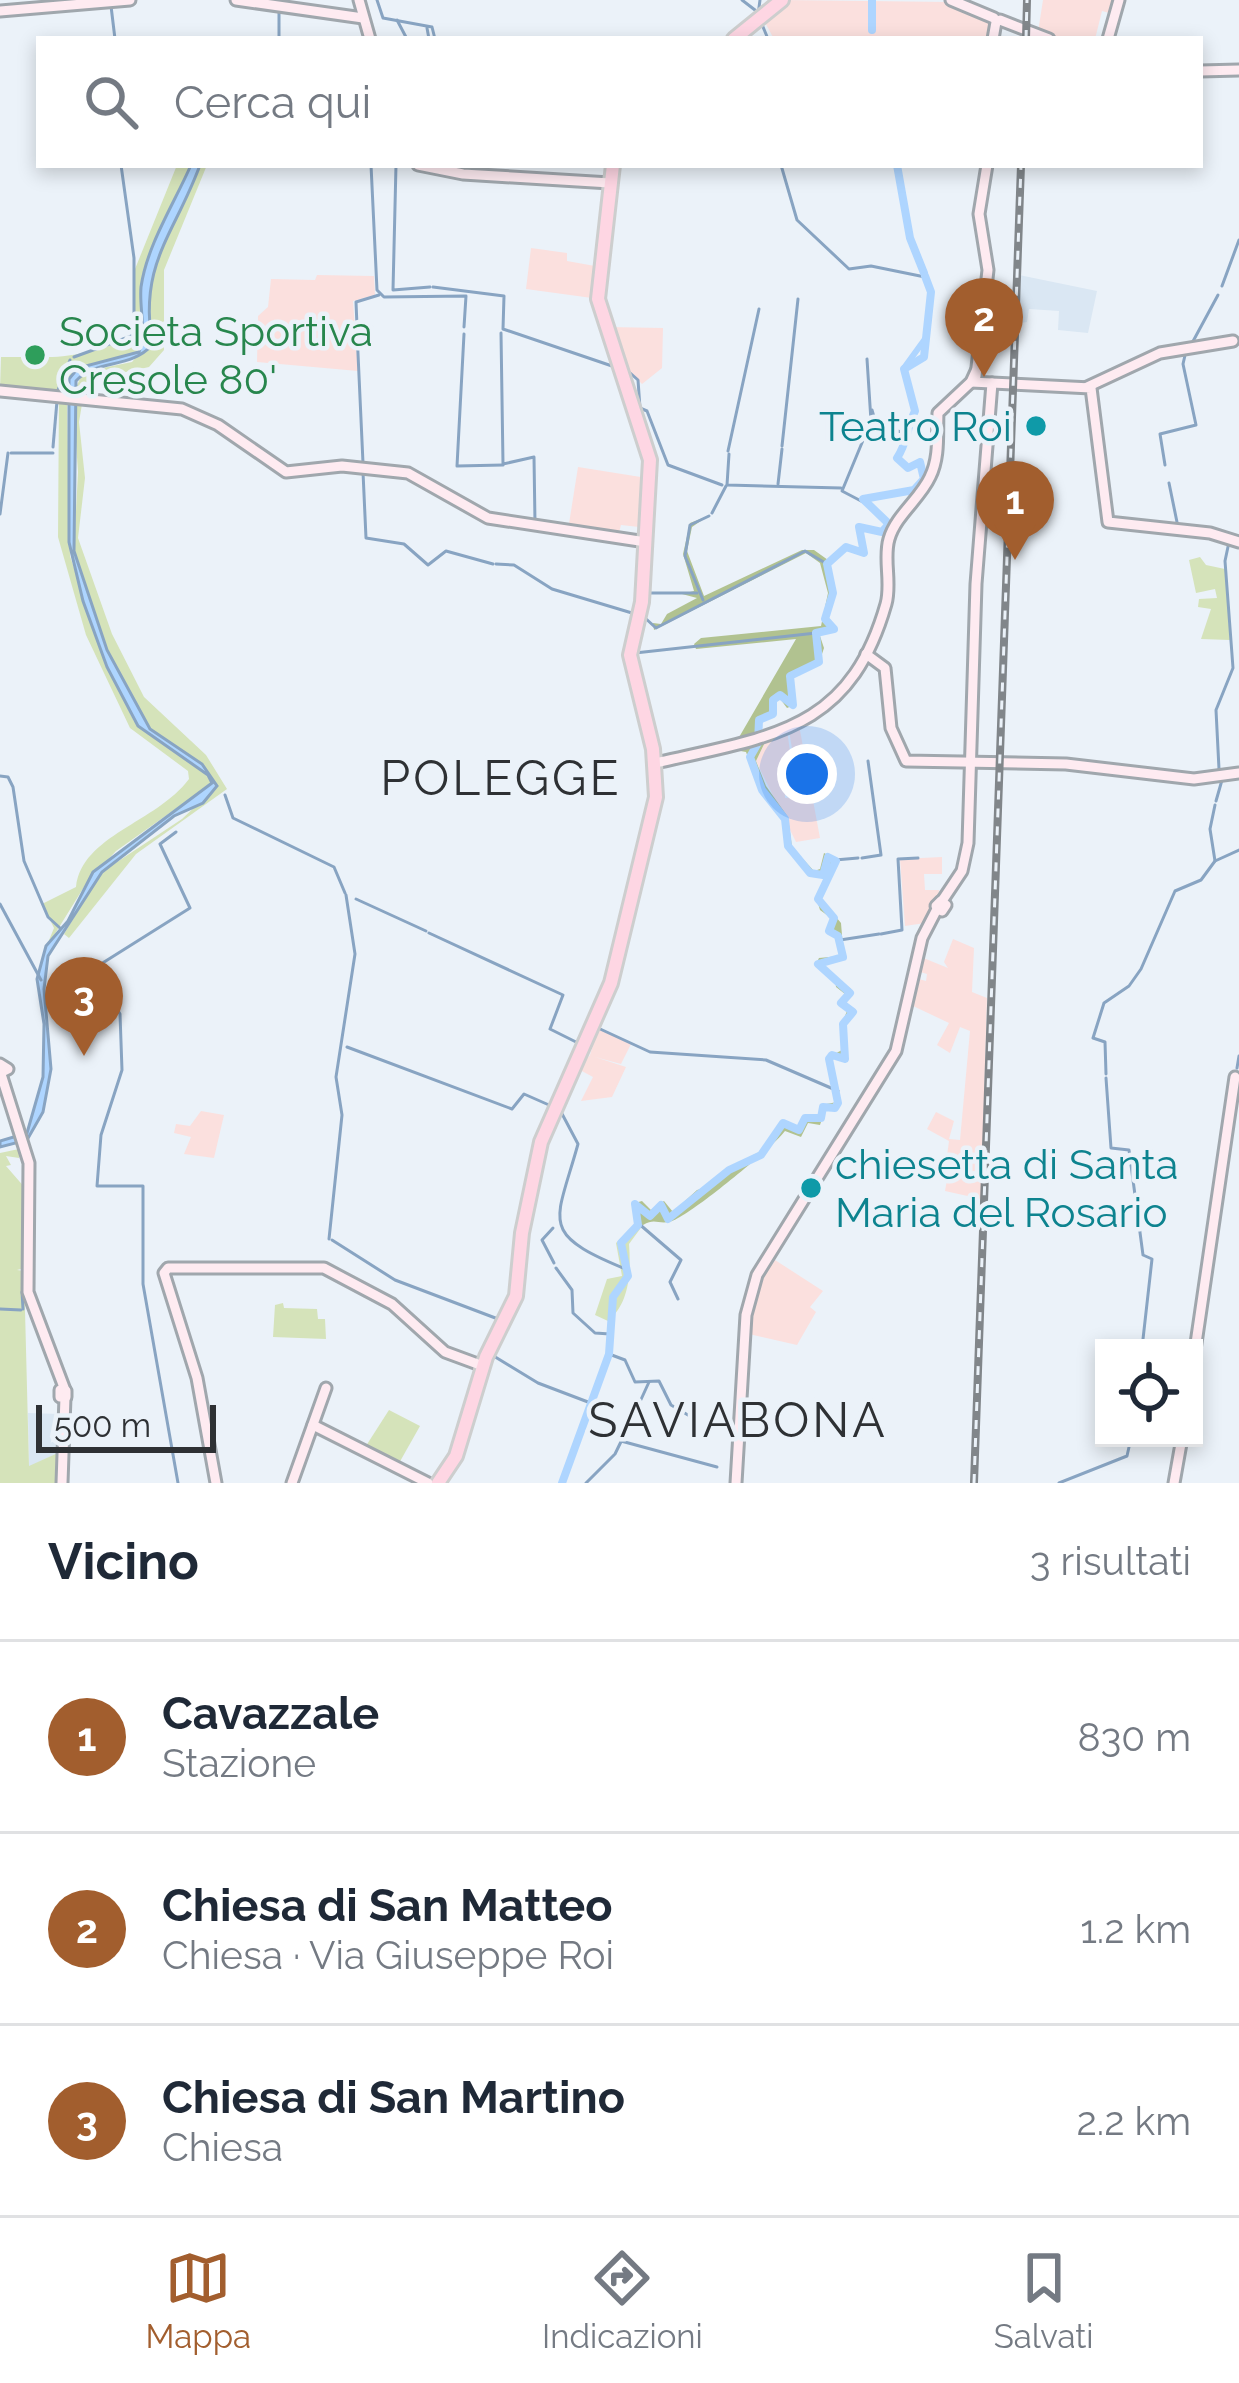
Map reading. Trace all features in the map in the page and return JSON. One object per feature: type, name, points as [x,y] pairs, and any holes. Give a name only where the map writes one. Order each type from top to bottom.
[{"type":"main road","points":[[738,36],[782,0]]},
{"type":"main road","points":[[433,1482],[456,1456],[479,1362],[518,1292],[522,1233],[543,1134],[584,1053],[615,971],[649,836],[658,759],[630,655],[642,606],[650,462],[598,299],[612,168]]},
{"type":"street","points":[[0,11],[130,0]]},
{"type":"street","points":[[236,0],[363,18]]},
{"type":"street","points":[[359,0],[369,36]]},
{"type":"street","points":[[952,0],[1041,36]]},
{"type":"street","points":[[1109,36],[1119,0]]},
{"type":"street","points":[[993,36],[996,20]]},
{"type":"street","points":[[1203,71],[1239,70]]},
{"type":"street","points":[[433,168],[610,183]]},
{"type":"street","points":[[658,759],[759,736],[808,718],[844,693],[866,654],[887,598],[889,538],[931,475],[938,413],[974,378],[988,266],[979,214],[987,168]]},
{"type":"street","points":[[974,378],[1088,387],[1160,353],[1237,340]]},
{"type":"street","points":[[736,1483],[748,1299],[757,1275],[900,1040],[930,921],[966,859],[976,584],[992,383]]},
{"type":"street","points":[[1088,387],[1096,393],[1110,524],[1204,532],[1239,542]]},
{"type":"street","points":[[0,391],[182,409],[292,473],[342,466],[411,473],[493,520],[646,542]]},
{"type":"street","points":[[866,654],[884,665],[891,728],[901,757],[1075,765],[1194,779],[1239,773]]},
{"type":"street","points":[[2,1070],[27,1158],[28,1292],[62,1393],[62,1483]]},
{"type":"street","points":[[1197,1339],[1238,1076]]},
{"type":"street","points":[[216,1483],[196,1378],[164,1273],[179,1267],[324,1268],[392,1304],[445,1352],[479,1362]]},
{"type":"street","points":[[292,1483],[326,1388]]},
{"type":"street","points":[[313,1425],[433,1482]]},
{"type":"street","points":[[1174,1483],[1180,1447]]},
{"type":"shaded area","points":[[783,0],[949,2],[983,15],[990,21],[990,36],[772,36],[762,17]]},
{"type":"shaded area","points":[[1043,0],[1116,0],[1113,14],[1102,11],[1096,36],[1038,32]]},
{"type":"shaded area","points":[[531,248],[567,253],[567,261],[595,266],[592,298],[526,289]]},
{"type":"shaded area","points":[[317,275],[374,276],[375,295],[353,301],[358,371],[257,362],[258,316],[268,307],[271,279],[315,280]]},
{"type":"shaded area","points":[[1019,275],[1097,291],[1088,333],[1058,330],[1059,311],[1029,309],[1027,322],[1015,324]]},
{"type":"shaded area","points":[[608,327],[663,328],[662,368],[642,384],[625,367]]},
{"type":"shaded area","points":[[578,467],[647,478],[639,527],[621,525],[618,536],[568,530]]},
{"type":"shaded area","points":[[799,725],[820,838],[796,842],[756,761],[768,736],[787,730],[795,786],[785,788],[785,798],[800,796],[789,731]]},
{"type":"shaded area","points":[[942,857],[942,874],[924,874],[925,890],[939,890],[938,903],[925,923],[905,926],[900,859]]},
{"type":"shaded area","points":[[953,939],[974,948],[972,992],[987,998],[981,1199],[945,1191],[949,1168],[957,1162],[947,1156],[949,1141],[927,1129],[936,1112],[954,1121],[949,1139],[960,1140],[970,1031],[960,1027],[950,1053],[937,1045],[949,1023],[911,1005],[915,978],[926,981],[927,974],[917,971],[921,957],[948,968],[944,962]]},
{"type":"shaded area","points":[[598,1028],[631,1044],[621,1064],[595,1057],[626,1067],[612,1097],[581,1101],[593,1077],[578,1069],[590,1055]]},
{"type":"shaded area","points":[[201,1111],[224,1115],[214,1158],[184,1154],[191,1137],[174,1133],[176,1124],[190,1126]]},
{"type":"shaded area","points":[[775,1260],[823,1291],[810,1307],[816,1312],[797,1345],[749,1334],[750,1300],[765,1262],[772,1265]]},
{"type":"shaded area","points":[[28,1413],[60,1414],[60,1452],[29,1467]]},
{"type":"green space","points":[[176,168],[190,168],[144,272],[139,353],[78,368],[67,394],[0,389],[1,357],[37,357],[43,365],[44,357],[88,352],[132,336],[135,269]]},
{"type":"green space","points":[[199,168],[206,168],[164,270],[164,350],[149,367],[90,380],[83,396],[73,394],[83,372],[132,362],[152,339],[149,293],[161,249]]},
{"type":"green space","points":[[59,396],[67,398],[70,556],[107,667],[134,721],[208,775],[212,783],[116,851],[87,882],[45,950],[54,928],[42,904],[76,887],[92,854],[189,779],[188,771],[130,728],[86,635],[58,537]]},
{"type":"green space","points":[[73,397],[83,398],[79,422],[85,478],[78,538],[112,634],[144,697],[206,755],[227,789],[136,854],[69,938],[64,934],[102,872],[182,819],[217,786],[203,764],[150,729],[107,650],[74,551],[78,472]]},
{"type":"green space","points":[[708,516],[692,527],[687,551],[704,596],[802,550],[814,550],[828,560],[846,545],[859,554],[866,549],[863,556],[845,550],[828,564],[834,593],[826,614],[835,631],[819,633],[824,648],[819,663],[792,675],[794,705],[787,708],[778,696],[773,716],[760,723],[760,735],[738,739],[796,639],[696,649],[694,644],[701,638],[821,626],[828,593],[820,563],[806,553],[654,630],[653,623],[661,624],[667,614],[697,598],[682,594],[694,591],[683,554],[690,523]]},
{"type":"green space","points":[[1200,557],[1206,565],[1225,569],[1230,640],[1201,639],[1211,609],[1198,607],[1199,599],[1217,598],[1215,589],[1196,593],[1189,560]]},
{"type":"green space","points":[[768,736],[756,761],[766,786],[788,817],[792,847],[814,871],[820,869],[824,853],[838,860],[820,898],[841,923],[844,960],[819,964],[851,989],[845,1002],[856,1010],[845,1024],[847,1059],[831,1057],[840,1104],[825,1110],[820,1125],[808,1123],[801,1137],[785,1131],[728,1182],[678,1218],[643,1225],[636,1223],[635,1203],[642,1201],[651,1210],[664,1201],[673,1212],[697,1190],[713,1186],[725,1170],[761,1151],[783,1120],[797,1127],[805,1115],[818,1115],[821,1105],[837,1102],[827,1058],[842,1050],[841,1026],[847,1011],[838,1003],[845,994],[836,987],[835,978],[815,966],[819,958],[840,956],[837,939],[826,930],[831,918],[820,910],[816,897],[833,862],[822,877],[808,875],[785,845],[784,823],[761,791],[746,752],[729,749]]},
{"type":"green space","points":[[19,1149],[19,1158],[6,1156],[11,1165],[6,1166],[26,1189],[25,1268],[17,1270],[24,1271],[29,1466],[60,1452],[60,1483],[0,1483],[0,1153]]},
{"type":"green space","points":[[636,1223],[643,1225],[629,1244],[625,1296],[608,1321],[595,1315],[607,1279],[622,1276],[616,1243]]},
{"type":"green space","points":[[283,1303],[284,1308],[317,1309],[318,1319],[325,1319],[326,1339],[273,1337],[275,1305]]},
{"type":"green space","points":[[389,1410],[420,1426],[398,1465],[364,1449]]},
{"type":"water","points":[[190,168],[199,168],[155,270],[149,316],[152,345],[134,358],[93,369],[76,381],[74,551],[107,650],[150,729],[202,764],[217,786],[203,803],[174,816],[102,872],[48,956],[44,989],[51,1069],[43,1112],[27,1140],[0,1147],[0,1141],[27,1133],[43,1077],[44,1024],[37,979],[46,946],[68,921],[93,872],[212,783],[208,775],[138,726],[107,667],[83,601],[69,542],[69,379],[78,368],[139,352],[144,271]]},
{"type":"waterway","points":[[377,0],[383,18],[432,27],[434,36]]},
{"type":"waterway","points":[[742,0],[755,10]]},
{"type":"waterway","points":[[758,15],[760,0]]},
{"type":"waterway","points":[[872,0],[872,30]]},
{"type":"waterway","points":[[111,6],[115,36]]},
{"type":"waterway","points":[[279,11],[279,36]]},
{"type":"waterway","points":[[397,20],[405,36]]},
{"type":"waterway","points":[[761,22],[767,36]]},
{"type":"waterway","points":[[427,28],[428,36]]},
{"type":"waterway","points":[[74,357],[134,335],[134,258],[121,168]]},
{"type":"waterway","points":[[371,168],[377,290],[384,297],[466,296],[464,327]]},
{"type":"waterway","points":[[396,168],[393,290],[430,287]]},
{"type":"waterway","points":[[782,168],[797,220],[849,269],[871,266],[925,277]]},
{"type":"waterway","points":[[898,168],[910,238],[924,273]]},
{"type":"waterway","points":[[1222,286],[1239,240]]},
{"type":"waterway","points":[[562,1483],[609,1354],[613,1297],[628,1276],[621,1243],[638,1225],[635,1204],[650,1216],[661,1205],[668,1219],[729,1170],[761,1155],[783,1123],[799,1130],[805,1118],[821,1118],[823,1107],[835,1108],[838,1103],[829,1059],[832,1055],[845,1059],[843,1024],[853,1012],[841,1003],[850,993],[818,964],[843,957],[838,936],[829,931],[834,918],[818,899],[836,861],[828,857],[823,875],[810,873],[788,846],[785,819],[762,790],[750,757],[758,743],[759,720],[773,714],[773,700],[780,695],[793,705],[790,676],[819,662],[816,633],[834,629],[825,619],[833,593],[827,564],[846,547],[864,553],[859,527],[882,532],[889,524],[863,499],[914,490],[924,479],[920,462],[908,468],[897,458],[915,411],[904,369],[924,357],[931,292],[925,276]]},
{"type":"waterway","points":[[433,287],[504,296],[503,329],[612,366]]},
{"type":"waterway","points":[[357,326],[356,302],[379,295]]},
{"type":"waterway","points":[[1191,345],[1218,295]]},
{"type":"waterway","points":[[782,446],[798,299]]},
{"type":"waterway","points":[[728,451],[759,309]]},
{"type":"waterway","points":[[357,332],[363,463]]},
{"type":"waterway","points":[[501,333],[503,464],[534,457],[535,523]]},
{"type":"waterway","points":[[464,334],[457,466],[503,465]]},
{"type":"waterway","points":[[904,368],[925,339]]},
{"type":"waterway","points":[[1165,465],[1160,434],[1196,425],[1183,364],[1186,351]]},
{"type":"waterway","points":[[863,502],[842,491],[871,421],[867,359]]},
{"type":"waterway","points":[[58,390],[70,360]]},
{"type":"waterway","points":[[629,372],[638,380],[640,408],[647,411],[668,465],[722,485]]},
{"type":"waterway","points":[[53,447],[57,401]]},
{"type":"waterway","points":[[872,410],[876,424],[904,433]]},
{"type":"waterway","points":[[778,484],[782,449]]},
{"type":"waterway","points":[[0,514],[8,453]]},
{"type":"waterway","points":[[11,453],[53,453]]},
{"type":"waterway","points":[[729,454],[727,485],[841,488]]},
{"type":"waterway","points":[[363,472],[366,538],[404,544],[428,565],[446,551],[493,564]]},
{"type":"waterway","points":[[1169,483],[1178,527]]},
{"type":"waterway","points":[[712,513],[726,486]]},
{"type":"waterway","points":[[703,600],[685,556],[690,525],[709,516]]},
{"type":"waterway","points":[[1219,769],[1216,710],[1233,668],[1225,561],[1229,542]]},
{"type":"waterway","points":[[644,617],[656,628],[805,551],[827,564]]},
{"type":"waterway","points":[[496,564],[514,565],[552,589],[632,613]]},
{"type":"waterway","points":[[647,593],[697,593]]},
{"type":"waterway","points":[[635,653],[816,633]]},
{"type":"waterway","points":[[862,858],[881,855],[868,761]]},
{"type":"waterway","points":[[0,776],[8,777],[13,787],[24,861],[48,917],[60,928]]},
{"type":"waterway","points":[[1216,801],[1222,780]]},
{"type":"waterway","points":[[225,795],[233,818],[334,867],[345,893]]},
{"type":"waterway","points":[[1215,805],[1210,829],[1215,861],[1239,850]]},
{"type":"waterway","points":[[176,832],[160,844],[190,908],[93,969],[120,1014],[122,1070],[101,1135],[97,1186],[143,1186],[143,1284],[178,1483]]},
{"type":"waterway","points":[[835,860],[858,858]]},
{"type":"waterway","points":[[881,934],[902,930],[898,859],[918,858]]},
{"type":"waterway","points":[[1106,1074],[1105,1042],[1093,1038],[1104,1003],[1129,986],[1141,969],[1175,891],[1201,880],[1215,861]]},
{"type":"waterway","points":[[329,1239],[342,1115],[336,1077],[355,954],[346,895]]},
{"type":"waterway","points":[[356,899],[426,931]]},
{"type":"waterway","points":[[0,904],[41,980]]},
{"type":"waterway","points":[[429,933],[563,995],[550,1029],[582,1045]]},
{"type":"waterway","points":[[840,940],[879,934]]},
{"type":"waterway","points":[[590,1048],[598,1028],[650,1052],[766,1060],[838,1091]]},
{"type":"waterway","points":[[347,1047],[512,1109],[524,1094],[549,1105]]},
{"type":"waterway","points":[[1237,1068],[1239,1056]]},
{"type":"waterway","points":[[1106,1078],[1111,1148],[1129,1150],[1143,1255],[1152,1259],[1143,1339]]},
{"type":"waterway","points":[[560,1110],[578,1144],[560,1209],[566,1235],[628,1270]]},
{"type":"waterway","points":[[638,1223],[681,1260],[670,1282],[678,1299]]},
{"type":"waterway","points":[[553,1228],[542,1240],[554,1263]]},
{"type":"waterway","points":[[332,1240],[395,1280],[498,1319]]},
{"type":"waterway","points":[[556,1268],[572,1290],[573,1313],[595,1333],[610,1334]]},
{"type":"waterway","points":[[22,1292],[23,1309]]},
{"type":"waterway","points":[[0,1309],[21,1310]]},
{"type":"waterway","points":[[609,1354],[625,1360],[635,1382],[659,1381],[671,1405],[693,1418]]},
{"type":"waterway","points":[[492,1355],[538,1383],[588,1402]]},
{"type":"waterway","points":[[633,1417],[649,1382]]},
{"type":"waterway","points":[[586,1483],[615,1454],[632,1419]]},
{"type":"waterway","points":[[621,1441],[717,1467]]},
{"type":"waterway","points":[[1059,1483],[1127,1456],[1129,1447]]},
{"type":"railway","points":[[1026,36],[1027,0]]},
{"type":"railway","points":[[974,1483],[1021,168]]},
{"type":"place","name":"Societa Sportiva Cresole 80'","points":[[35,355]]},
{"type":"place","name":"Chiesa di San Matteo","points":[[984,377]]},
{"type":"place","name":"Teatro Roi","points":[[1036,426]]},
{"type":"place","name":"Cavazzale","points":[[1015,560]]},
{"type":"place","name":"Chiesa di San Martino","points":[[84,1056]]},
{"type":"place","name":"chiesetta di Santa Maria del Rosario","points":[[811,1188]]},
{"type":"district","name":"POLEGGE","points":[[501,778]]},
{"type":"district","name":"SAVIABONA","points":[[738,1420]]}]
